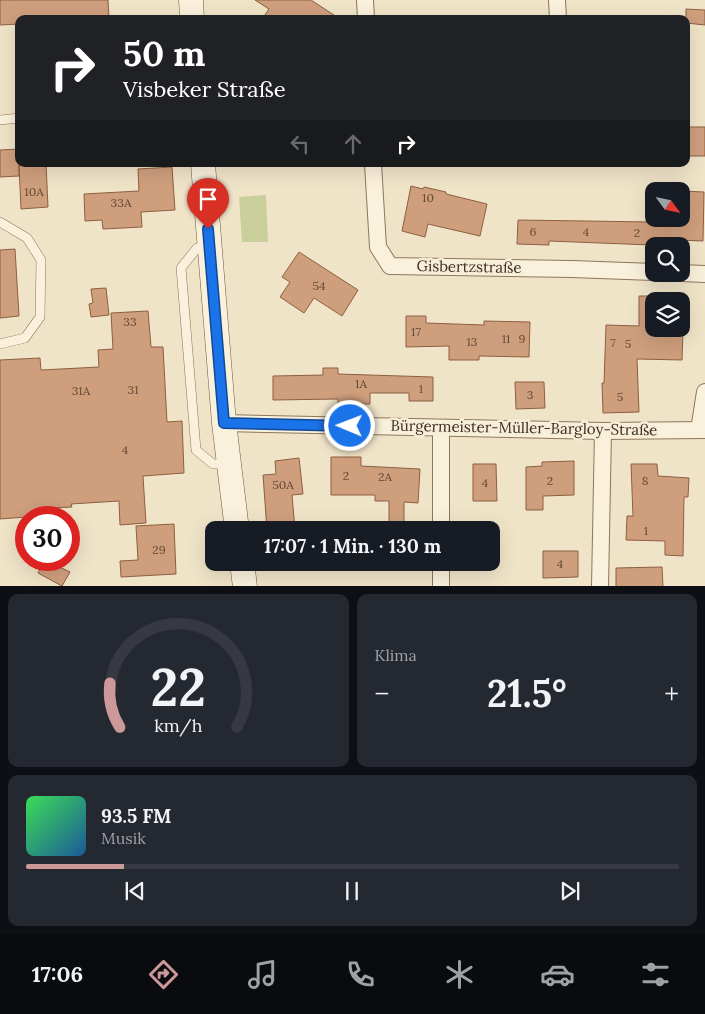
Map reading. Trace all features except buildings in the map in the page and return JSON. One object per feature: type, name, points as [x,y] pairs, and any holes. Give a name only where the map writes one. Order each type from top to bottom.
[{"type":"street","points":[[191,0],[192,15]]},
{"type":"street","points":[[365,0],[366,15]]},
{"type":"street","points":[[557,0],[558,15]]},
{"type":"street","points":[[203,167],[224,423],[236,521]]},
{"type":"street","name":"Gisbertzstraße","points":[[373,167],[378,247],[390,266],[645,272]]},
{"type":"street","points":[[690,273],[705,274]]},
{"type":"street","points":[[702,430],[705,392]]},
{"type":"street","name":"Bürgermeister-Müller-Bargloy-Straße","points":[[224,423],[603,431],[702,430]]},
{"type":"street","points":[[441,428],[441,521]]},
{"type":"street","points":[[600,586],[603,431]]},
{"type":"street","points":[[243,571],[245,586]]},
{"type":"street","points":[[441,571],[441,586]]},
{"type":"lane","points":[[0,120],[15,118]]},
{"type":"lane","points":[[0,222],[28,238],[40,260],[41,279],[40,317],[26,338],[0,344]]},
{"type":"lane","points":[[210,245],[197,248],[181,268],[196,450],[213,464],[228,464]]},
{"type":"green space","points":[[266,195],[268,242],[242,242],[239,197]]},
{"type":"route","points":[[208,229],[224,423],[350,426]]}]
